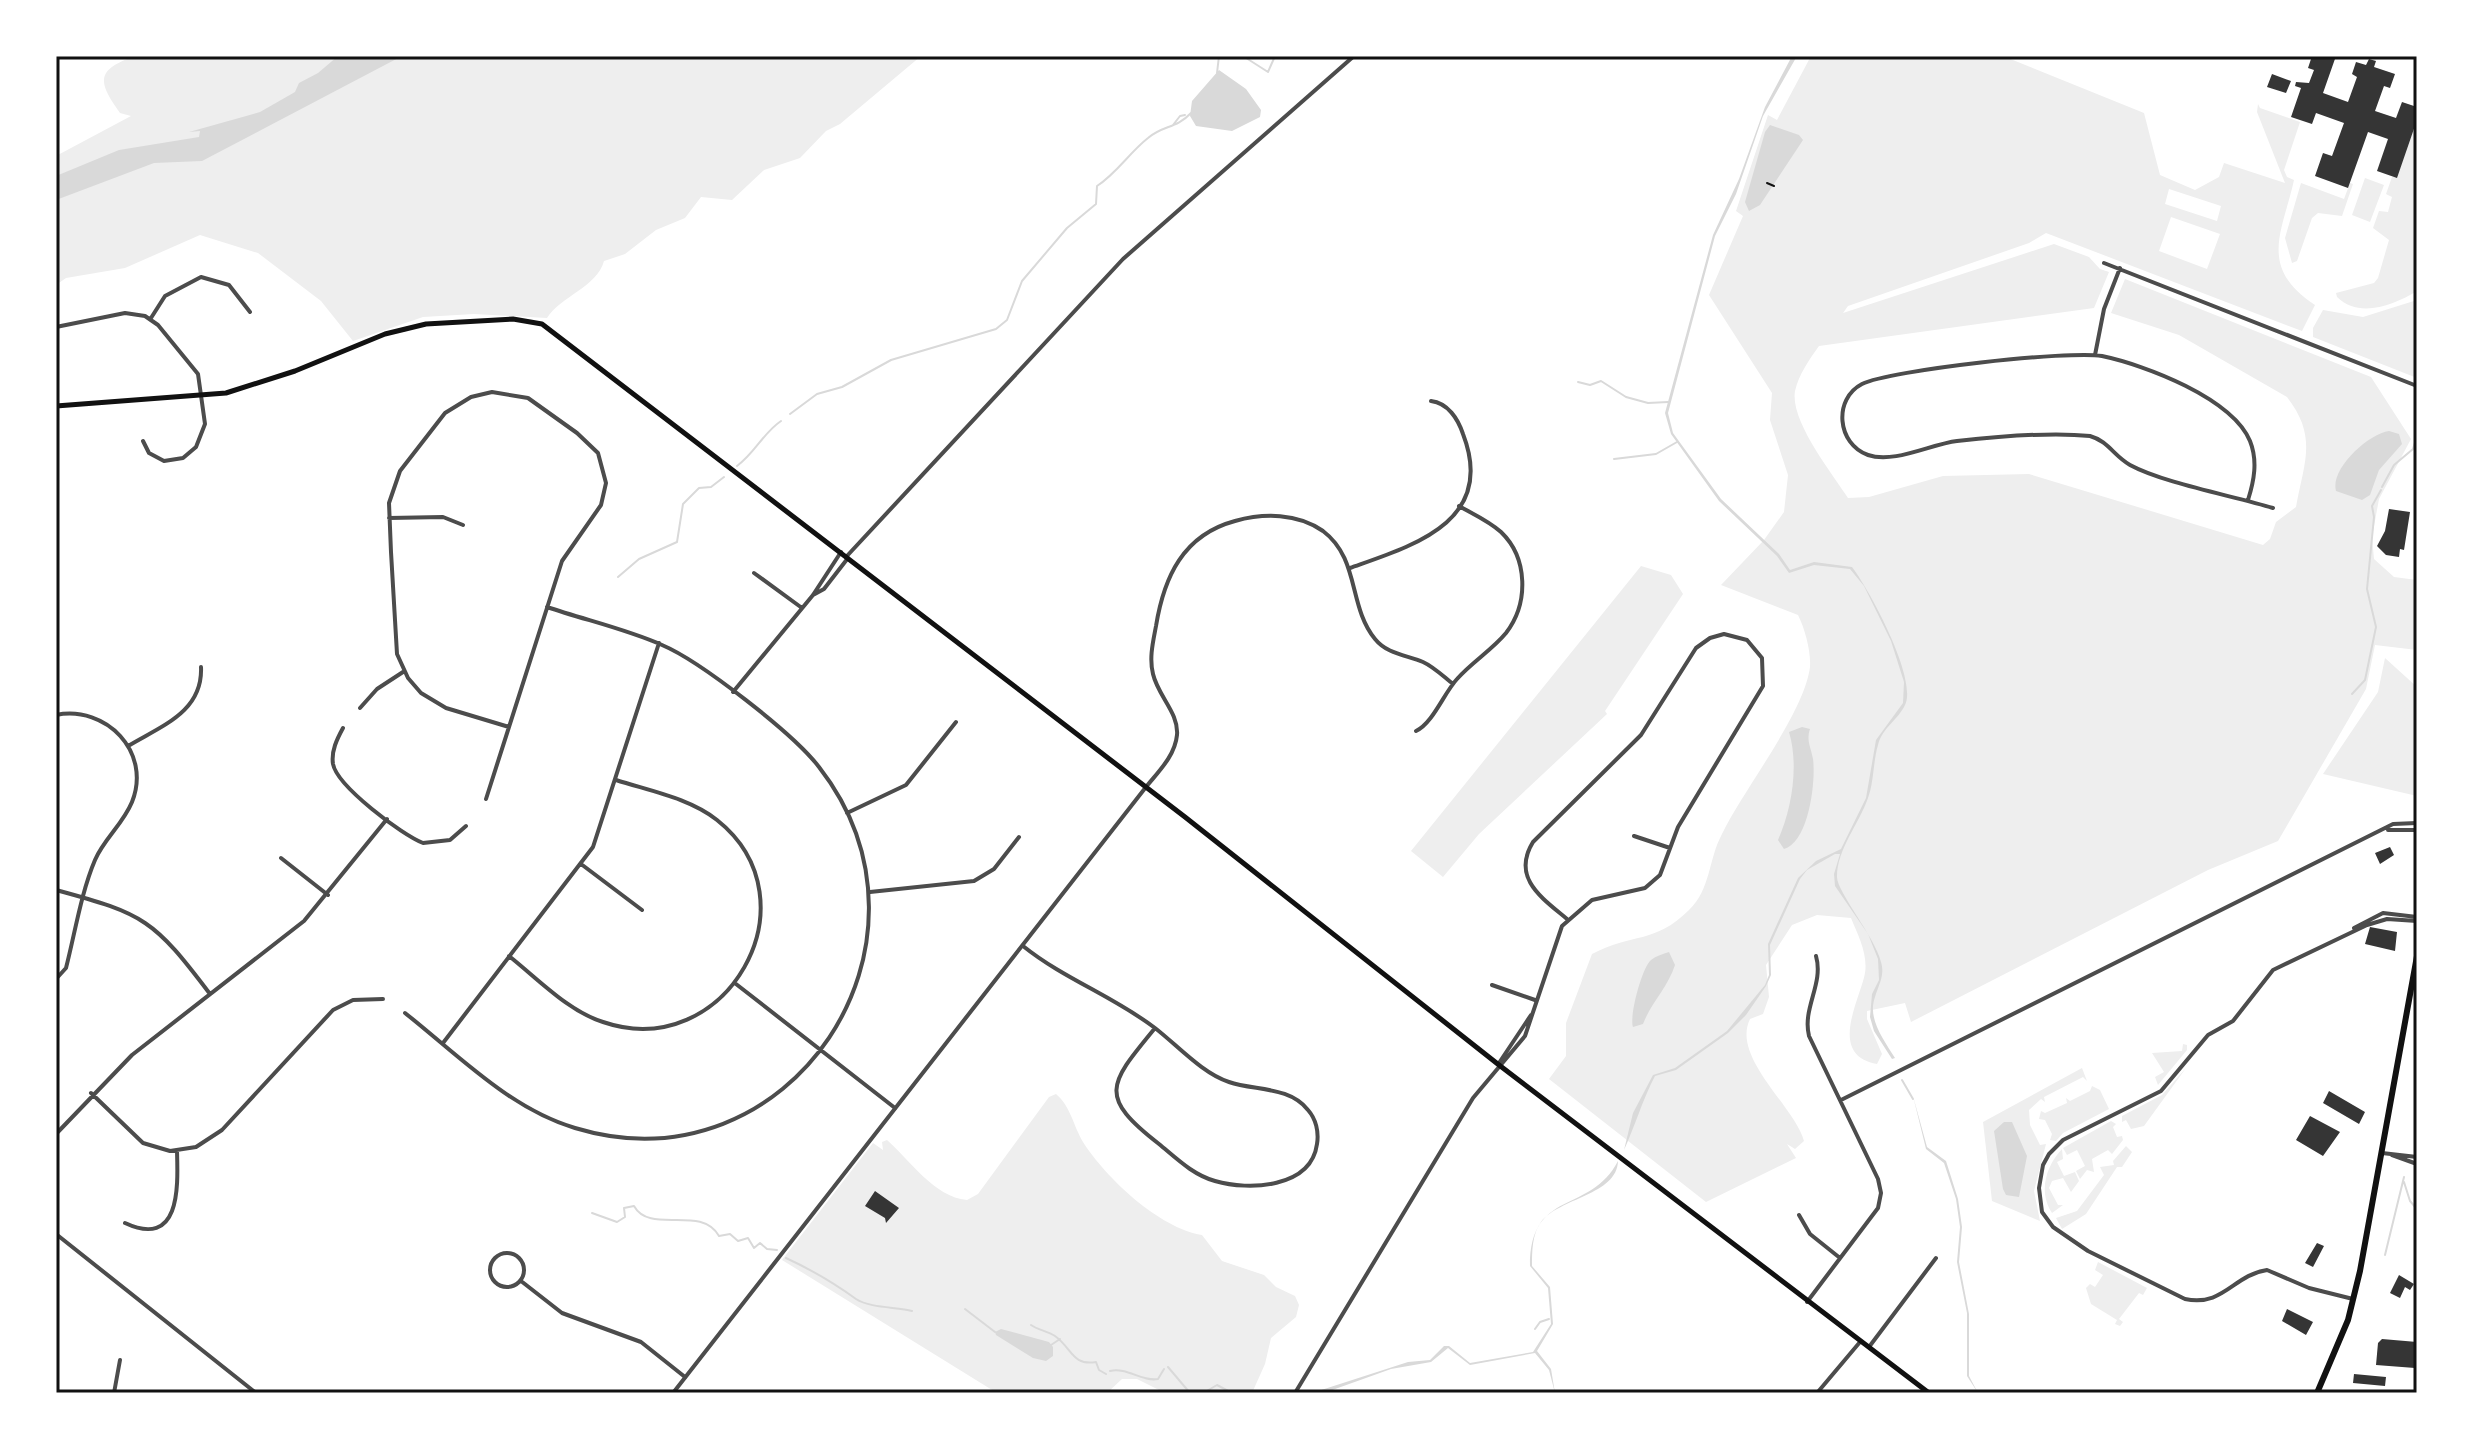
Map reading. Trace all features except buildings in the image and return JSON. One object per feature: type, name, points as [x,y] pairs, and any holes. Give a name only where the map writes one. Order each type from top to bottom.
[{"type":"highway","points":[[2317,1393],[2353,1299],[2417,956]]},
{"type":"main road","points":[[56,406],[203,397],[259,384],[407,327],[457,320],[536,322],[558,333],[1146,787],[1499,1065],[1929,1393]]},
{"type":"street","points":[[733,692],[845,556],[1123,259],[1354,56]]},
{"type":"street","points":[[2104,263],[2417,386]]},
{"type":"street","points":[[2095,355],[2104,309],[2120,268]]},
{"type":"street","points":[[151,318],[165,296],[201,277],[229,285],[250,312]]},
{"type":"street","points":[[56,327],[128,313],[151,318],[198,374],[203,397],[204,432],[190,453],[176,460],[159,460],[149,453],[143,441]]},
{"type":"street","points":[[2248,500],[2255,470],[2253,451],[2246,434],[2233,418],[2158,373],[2095,355],[1979,362],[1867,381],[1854,389],[1846,400],[1843,428],[1856,448],[1879,457],[1957,441],[2090,436],[2107,443],[2133,466],[2273,508]]},
{"type":"street","points":[[486,799],[566,552],[601,505],[606,475],[598,453],[590,444],[533,400],[492,392],[471,397],[445,413],[400,471],[391,494],[389,518],[397,654],[404,671],[414,686],[434,702],[509,727]]},
{"type":"street","points":[[1350,568],[1431,537],[1448,522],[1459,506],[1469,474],[1466,442],[1452,413],[1440,403],[1431,401]]},
{"type":"street","points":[[1416,731],[1425,725],[1453,684],[1506,633],[1517,613],[1522,587],[1519,560],[1507,539],[1492,524],[1459,506]]},
{"type":"street","points":[[673,1393],[1170,756],[1177,737],[1174,716],[1154,678],[1151,650],[1163,588],[1184,553],[1206,534],[1228,523],[1284,516],[1323,531],[1341,550],[1350,568],[1364,619],[1375,639],[1386,649],[1427,664],[1453,684]]},
{"type":"street","points":[[389,518],[443,517],[463,525]]},
{"type":"street","points":[[813,595],[824,589],[845,556]]},
{"type":"street","points":[[754,573],[802,608]]},
{"type":"street","points":[[405,1013],[540,1114],[591,1132],[639,1139],[683,1135],[744,1115],[781,1092],[821,1050],[840,1023],[859,979],[868,937],[870,892],[864,858],[847,813],[811,756],[733,692],[659,643],[547,607]]},
{"type":"street","points":[[1295,1393],[1473,1098],[1499,1065],[1531,1015],[1557,936],[1567,919],[1592,900],[1651,884],[1664,868],[1678,827],[1763,686],[1762,658],[1754,646],[1736,636],[1717,635],[1696,648],[1641,735],[1529,849],[1525,868],[1532,888],[1567,919]]},
{"type":"street","points":[[443,1043],[581,864],[597,836],[659,643]]},
{"type":"street","points":[[128,746],[186,710],[198,693],[201,667]]},
{"type":"street","points":[[360,708],[377,689],[404,671]]},
{"type":"street","points":[[56,715],[78,713],[112,727],[128,746],[136,770],[133,798],[96,858],[66,968],[56,979]]},
{"type":"street","points":[[847,813],[906,785],[956,722]]},
{"type":"street","points":[[343,728],[333,750],[335,771],[349,789],[416,840],[430,844],[450,840],[466,826]]},
{"type":"street","points":[[509,956],[583,1013],[622,1027],[651,1028],[685,1021],[710,1008],[736,984],[753,952],[760,921],[758,885],[742,848],[722,824],[696,806],[616,780]]},
{"type":"street","points":[[57,1131],[91,1093],[132,1055],[304,921],[387,819]]},
{"type":"street","points":[[1841,1100],[2394,823],[2417,823]]},
{"type":"street","points":[[2386,829],[2417,830]]},
{"type":"street","points":[[1634,836],[1670,848]]},
{"type":"street","points":[[870,892],[974,881],[994,869],[1019,837]]},
{"type":"street","points":[[281,858],[328,895]]},
{"type":"street","points":[[581,864],[642,910]]},
{"type":"street","points":[[56,890],[128,911],[159,931],[210,994]]},
{"type":"street","points":[[2353,1299],[2309,1288],[2267,1270],[2246,1277],[2216,1298],[2200,1302],[2185,1299],[2063,1237],[2042,1212],[2039,1188],[2043,1165],[2063,1140],[2161,1091],[2208,1035],[2233,1021],[2273,970],[2348,932],[2387,919],[2417,919]]},
{"type":"street","points":[[1023,946],[1058,973],[1112,998],[1155,1028],[1223,1080],[1284,1093],[1301,1102],[1311,1113],[1318,1133],[1315,1154],[1308,1166],[1296,1176],[1276,1183],[1239,1185],[1212,1181],[1196,1173],[1127,1120],[1117,1103],[1117,1083],[1121,1072],[1155,1028]]},
{"type":"street","points":[[1807,1302],[1874,1214],[1881,1193],[1878,1179],[1807,1032],[1807,1018],[1819,975],[1816,956]]},
{"type":"street","points":[[736,984],[895,1108]]},
{"type":"street","points":[[1492,985],[1535,1000]]},
{"type":"street","points":[[91,1093],[137,1139],[153,1147],[177,1151],[196,1147],[218,1135],[333,1010],[353,1000],[383,999]]},
{"type":"street","points":[[125,1223],[142,1229],[156,1227],[173,1212],[179,1192],[177,1151]]},
{"type":"street","points":[[2382,1153],[2417,1157]]},
{"type":"street","points":[[2392,1155],[2417,1164]]},
{"type":"street","points":[[1799,1215],[1810,1234],[1840,1258]]},
{"type":"street","points":[[56,1234],[248,1391],[256,1393]]},
{"type":"street","points":[[504,1253],[518,1256],[525,1268],[521,1281],[507,1288],[495,1283],[489,1268],[493,1258],[504,1253]]},
{"type":"street","points":[[1868,1348],[1936,1258]]},
{"type":"street","points":[[521,1281],[562,1313],[641,1342],[685,1377]]},
{"type":"street","points":[[1817,1393],[1860,1342]]},
{"type":"street","points":[[114,1393],[120,1360]]},
{"type":"path","points":[[1767,183],[1774,186]]},
{"type":"shaded area","points":[[135,56],[921,56],[840,124],[826,131],[800,158],[764,170],[732,200],[701,197],[685,218],[656,230],[625,254],[604,261],[587,285],[561,303],[547,318],[474,314],[423,317],[353,341],[321,301],[258,253],[200,235],[125,268],[66,278],[56,285],[56,156],[131,116],[120,113],[107,93],[104,78],[113,66]]},
{"type":"shaded area","points":[[338,56],[402,56],[202,161],[154,163],[56,200],[56,176],[119,150],[199,137],[200,131],[189,132],[260,112],[295,92],[299,83],[318,73]]},
{"type":"shaded area","points":[[1792,56],[1797,56],[1763,116],[1736,194],[1715,236],[1668,413],[1673,433],[1721,499],[1779,554],[1790,570],[1814,562],[1852,567],[1864,586],[1850,569],[1814,565],[1789,573],[1777,556],[1719,501],[1671,434],[1665,413],[1713,235],[1739,179],[1765,107]]},
{"type":"shaded area","points":[[1811,56],[2003,56],[2144,113],[2160,175],[2195,190],[2219,177],[2224,163],[2285,183],[2257,112],[2258,104],[2260,108],[2300,122],[2284,170],[2287,177],[2294,180],[2279,247],[2280,262],[2286,277],[2297,291],[2315,305],[2302,331],[2046,233],[2029,243],[1848,306],[1843,313],[2054,244],[2089,257],[2100,269],[2109,272],[2094,308],[1819,346],[1799,379],[1795,403],[1805,431],[1848,498],[1869,497],[1943,476],[2029,474],[2263,545],[2270,539],[2276,522],[2296,507],[2306,450],[2303,425],[2297,411],[2287,397],[2179,335],[2111,313],[2125,279],[2371,377],[2411,439],[2379,499],[2372,537],[2374,559],[2394,577],[2417,580],[2417,650],[2375,645],[2366,689],[2278,841],[2208,870],[1911,1022],[1905,1003],[1867,1011],[1867,1019],[1882,1054],[1877,1064],[1862,1059],[1853,1050],[1850,1038],[1853,1011],[1866,966],[1862,945],[1851,918],[1817,915],[1792,925],[1766,965],[1769,997],[1763,1014],[1750,1019],[1746,1034],[1756,1065],[1804,1141],[1795,1149],[1787,1144],[1796,1158],[1706,1202],[1549,1079],[1566,1056],[1566,1023],[1592,954],[1665,928],[1696,902],[1722,834],[1797,707],[1810,667],[1807,640],[1798,615],[1721,585],[1764,540],[1784,512],[1788,475],[1770,420],[1772,393],[1709,295],[1743,216],[1736,211],[1768,115],[1777,120]],"holes":[[[2169,189],[2221,206],[2217,221],[2165,204]],[[2171,217],[2220,234],[2207,269],[2159,251]]]},
{"type":"shaded area","points":[[1219,70],[1246,89],[1261,110],[1260,117],[1232,131],[1196,126],[1190,116],[1192,101]]},
{"type":"shaded area","points":[[2417,120],[2417,291],[2377,308],[2346,304],[2336,293],[2374,283],[2378,278],[2389,240],[2373,228],[2379,211],[2388,212],[2392,197],[2386,194],[2392,177],[2397,177]]},
{"type":"shaded area","points":[[1770,125],[1799,135],[1803,140],[1760,205],[1749,211],[1745,202],[1765,132]]},
{"type":"shaded area","points":[[2365,178],[2384,185],[2370,222],[2352,215]]},
{"type":"shaded area","points":[[2301,183],[2344,199],[2350,183],[2353,184],[2342,216],[2318,213],[2312,218],[2297,261],[2292,263],[2285,238]]},
{"type":"shaded area","points":[[2417,300],[2417,378],[2313,337],[2313,328],[2323,310],[2363,317]]},
{"type":"shaded area","points":[[2389,431],[2399,434],[2402,444],[2379,470],[2370,495],[2362,500],[2336,491],[2339,473],[2352,454],[2371,439]]},
{"type":"shaded area","points":[[1641,566],[1671,575],[1683,594],[1605,711],[1607,714],[1479,834],[1443,877],[1411,851]]},
{"type":"shaded area","points":[[1864,586],[1890,634],[1905,676],[1907,693],[1905,705],[1880,739],[1868,798],[1844,847],[1838,867],[1839,884],[1867,933],[1835,886],[1834,874],[1840,854],[1807,870],[1770,945],[1771,975],[1766,986],[1746,1015],[1728,1033],[1676,1070],[1655,1076],[1624,1150],[1633,1113],[1653,1075],[1675,1068],[1727,1031],[1765,985],[1769,975],[1768,944],[1798,878],[1816,861],[1841,849],[1866,798],[1876,740],[1903,703],[1904,682],[1891,641]]},
{"type":"shaded area","points":[[2385,658],[2417,687],[2417,796],[2323,774],[2378,692]]},
{"type":"shaded area","points":[[1802,727],[1810,729],[1814,769],[1812,795],[1800,835],[1784,849],[1778,840],[1787,815],[1794,772],[1789,732]]},
{"type":"shaded area","points":[[1868,934],[1882,967],[1873,1013],[1878,1029],[1895,1058],[1892,1059],[1874,1031],[1870,1017],[1872,994],[1879,980],[1878,959]]},
{"type":"shaded area","points":[[1669,952],[1675,965],[1672,973],[1643,1024],[1633,1027],[1635,1003],[1647,964]]},
{"type":"shaded area","points":[[2183,1044],[2187,1045],[2187,1050],[2158,1085],[2155,1077],[2164,1072],[2152,1053],[2182,1051]]},
{"type":"shaded area","points":[[2082,1068],[2087,1081],[2083,1077],[2044,1097],[2045,1102],[2041,1099],[2029,1110],[2030,1125],[2040,1145],[2046,1144],[2034,1191],[2040,1221],[1992,1201],[1983,1122]]},
{"type":"shaded area","points":[[2186,1068],[2144,1126],[2131,1129],[2126,1120],[2122,1122],[2122,1116],[2162,1095]]},
{"type":"shaded area","points":[[2092,1086],[2100,1090],[2109,1109],[2063,1133],[2056,1141],[2050,1140],[2052,1134],[2045,1120],[2039,1119],[2041,1111],[2045,1113],[2067,1103],[2066,1098],[2070,1101],[2090,1091]]},
{"type":"shaded area","points":[[1056,1094],[1093,1156],[1135,1199],[1168,1223],[1202,1235],[1222,1261],[1264,1275],[1276,1287],[1295,1296],[1299,1305],[1296,1317],[1271,1338],[1265,1364],[1252,1393],[1165,1393],[1137,1379],[1122,1379],[1107,1393],[997,1393],[782,1260],[873,1143],[883,1150],[882,1142],[887,1140],[933,1185],[967,1200],[978,1194],[1049,1097]]},
{"type":"shaded area","points":[[1913,1096],[1927,1147],[1946,1161],[1958,1199],[1962,1227],[1959,1262],[1969,1314],[1969,1376],[1978,1393],[1967,1376],[1967,1313],[1957,1262],[1960,1227],[1956,1199],[1944,1163],[1926,1149]]},
{"type":"shaded area","points":[[2111,1121],[2116,1124],[2113,1127],[2117,1137],[2122,1136],[2123,1140],[2112,1154],[2108,1150],[2092,1159],[2094,1172],[2087,1170],[2080,1179],[2076,1171],[2085,1166],[2077,1150],[2067,1155],[2063,1148]]},
{"type":"shaded area","points":[[2004,1122],[2012,1122],[2027,1156],[2019,1197],[2006,1195],[2003,1189],[1994,1131]]},
{"type":"shaded area","points":[[2126,1146],[2132,1152],[2122,1167],[2117,1167],[2086,1214],[2062,1229],[2056,1218],[2077,1211],[2104,1175],[2100,1167],[2114,1165],[2113,1161]]},
{"type":"shaded area","points":[[2062,1149],[2063,1159],[2057,1162],[2064,1176],[2075,1172],[2079,1181],[2071,1192],[2063,1178],[2052,1181],[2049,1188],[2058,1205],[2063,1205],[2052,1213],[2045,1197],[2046,1180],[2052,1163]]},
{"type":"shaded area","points":[[1618,1161],[1608,1182],[1549,1214],[1592,1189],[1606,1178]]},
{"type":"shaded area","points":[[1532,1249],[1532,1266],[1550,1287],[1553,1324],[1537,1351],[1551,1369],[1555,1393],[1549,1370],[1535,1353],[1470,1365],[1448,1348],[1431,1362],[1391,1369],[1324,1393],[1312,1393],[1408,1362],[1430,1360],[1444,1346],[1449,1346],[1470,1363],[1533,1352],[1551,1324],[1548,1288],[1530,1266]]},
{"type":"shaded area","points":[[2098,1262],[2147,1288],[2143,1295],[2139,1293],[2119,1319],[2123,1322],[2120,1326],[2115,1324],[2117,1320],[2091,1304],[2086,1288],[2090,1284],[2095,1287],[2103,1275],[2095,1270]]},
{"type":"shaded area","points":[[1001,1329],[1049,1342],[1053,1347],[1053,1356],[1046,1361],[1033,1358],[996,1335],[995,1332]]},
{"type":"waterway","points":[[1217,73],[1219,56]]},
{"type":"waterway","points":[[1243,56],[1268,72],[1275,56]]},
{"type":"waterway","points":[[790,414],[817,394],[842,387],[891,360],[996,329],[1007,320],[1022,281],[1067,228],[1096,204],[1097,186],[1148,138],[1191,113]]},
{"type":"waterway","points":[[1173,125],[1180,116],[1185,115]]},
{"type":"waterway","points":[[1578,382],[1590,385],[1601,381],[1626,397],[1648,403],[1668,402]]},
{"type":"waterway","points":[[737,466],[781,421]]},
{"type":"waterway","points":[[2382,487],[2394,465],[2413,449],[2417,436]]},
{"type":"waterway","points":[[1614,459],[1656,454],[1677,442]]},
{"type":"waterway","points":[[618,577],[639,559],[677,542],[683,504],[699,488],[711,487],[724,477]]},
{"type":"waterway","points":[[2352,694],[2365,680],[2376,627],[2367,589],[2374,517],[2372,506],[2381,490]]},
{"type":"waterway","points":[[1902,1080],[1913,1099]]},
{"type":"waterway","points":[[2385,1255],[2404,1177]]},
{"type":"waterway","points":[[2404,1182],[2410,1201],[2416,1208]]},
{"type":"waterway","points":[[592,1213],[617,1222],[625,1217],[624,1208],[634,1206],[652,1218],[700,1222],[711,1227],[719,1236],[730,1234],[738,1241],[748,1238],[754,1248],[760,1243],[767,1249],[777,1250]]},
{"type":"waterway","points":[[786,1258],[862,1302],[912,1311]]},
{"type":"waterway","points":[[965,1309],[995,1332]]},
{"type":"waterway","points":[[1535,1329],[1540,1322],[1549,1319]]},
{"type":"waterway","points":[[1031,1325],[1055,1336],[1077,1359],[1096,1362],[1099,1370],[1106,1374]]},
{"type":"waterway","points":[[1051,1345],[1060,1339]]},
{"type":"waterway","points":[[1168,1367],[1190,1393]]},
{"type":"waterway","points":[[1110,1371],[1158,1379],[1164,1369]]},
{"type":"waterway","points":[[1192,1393],[1205,1392],[1217,1385],[1232,1393]]}]
